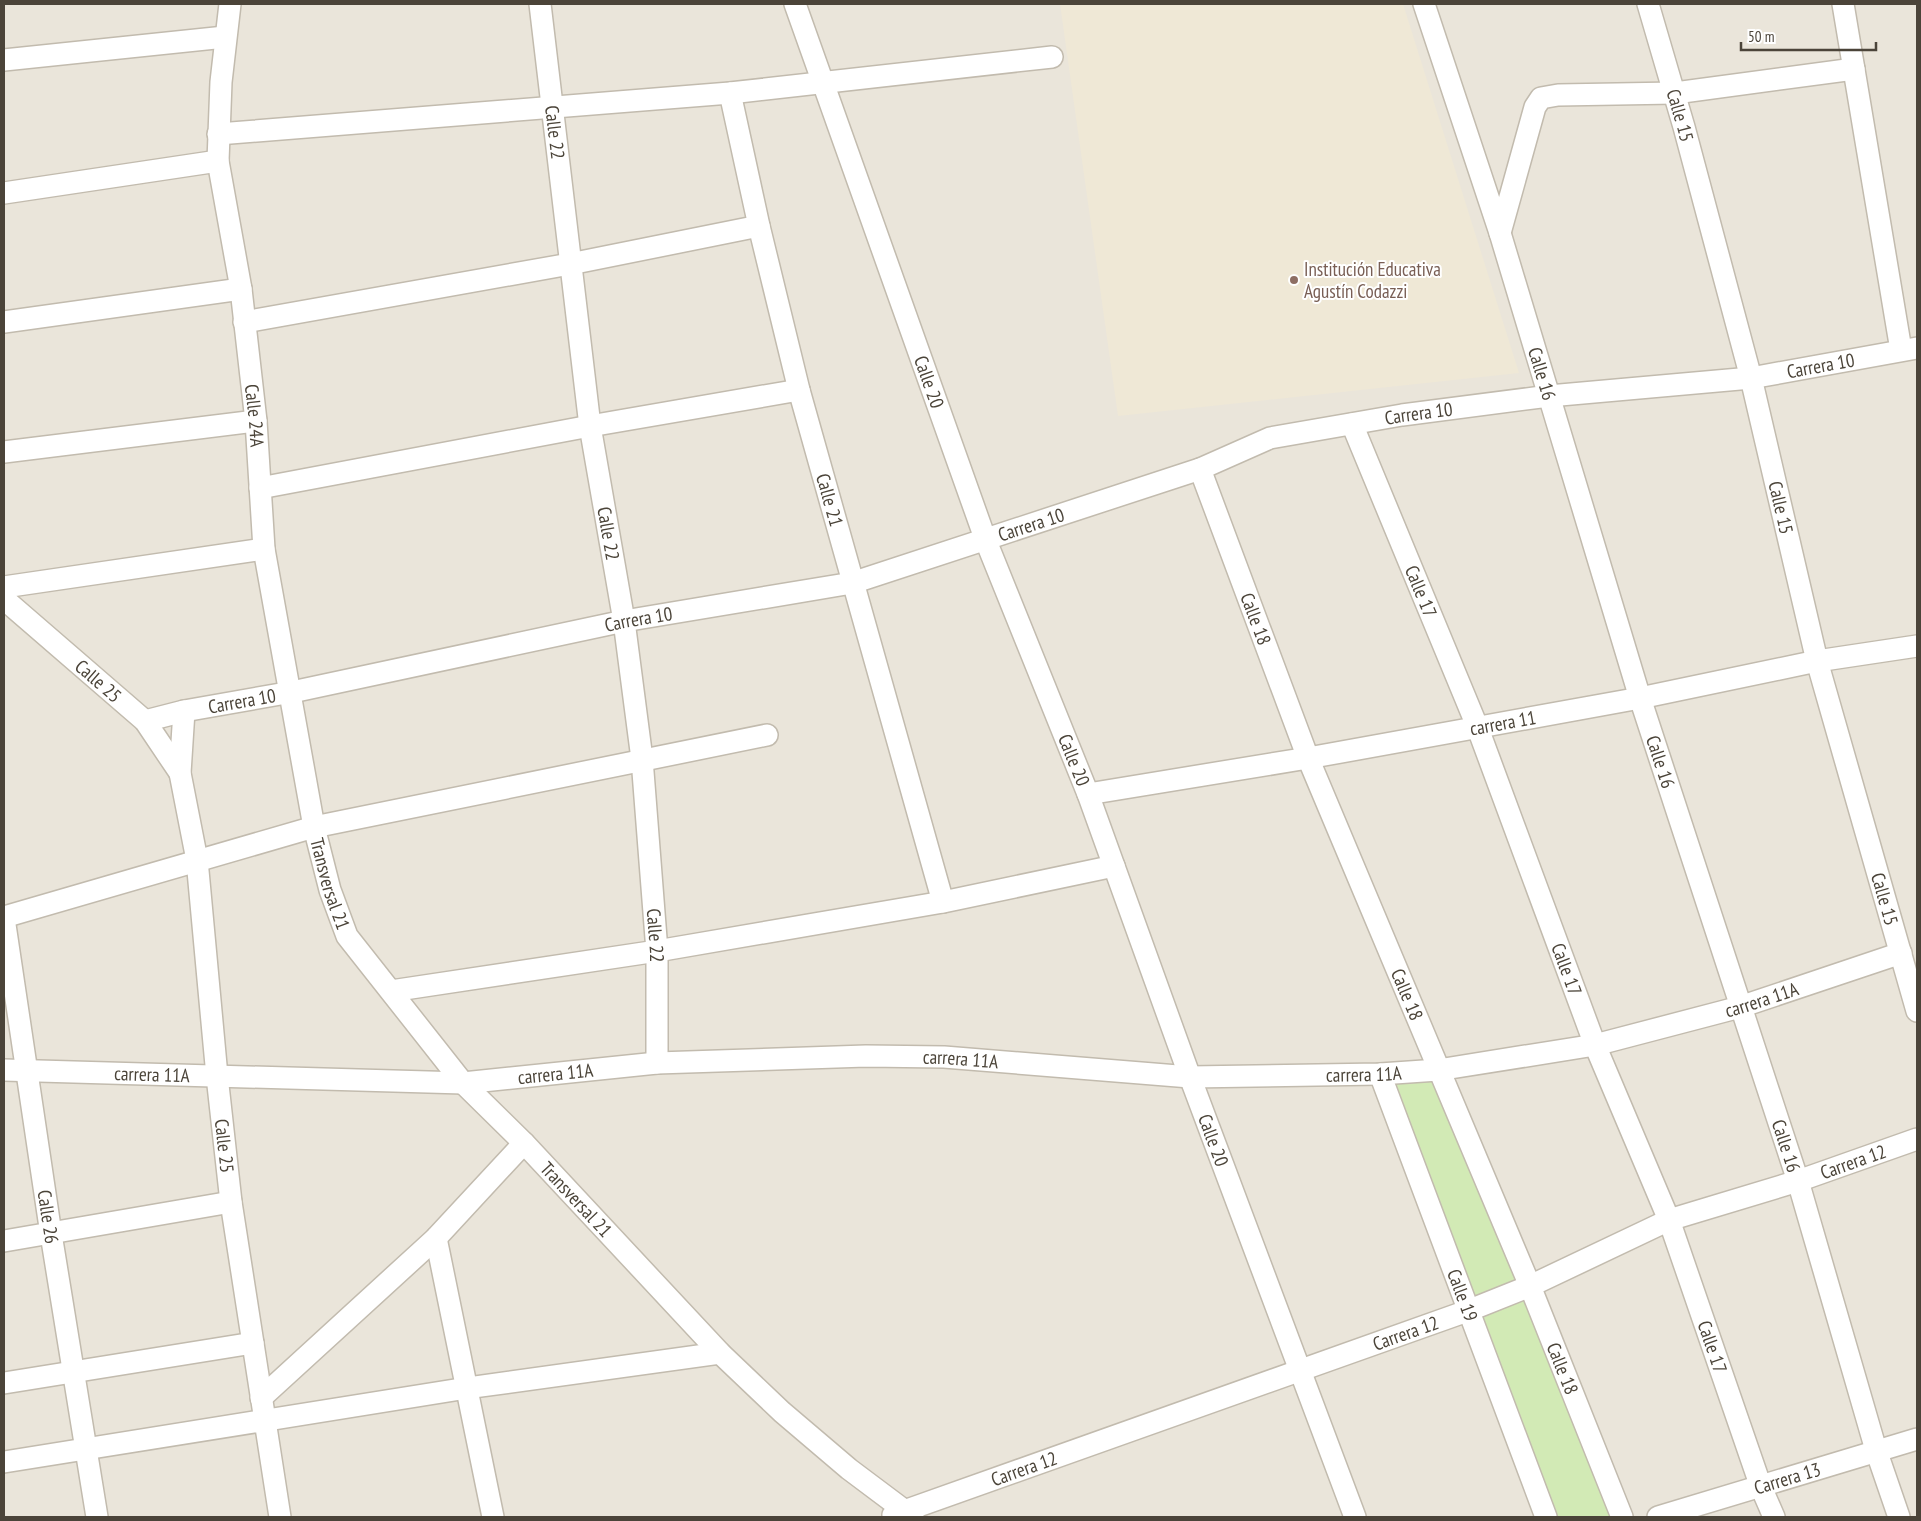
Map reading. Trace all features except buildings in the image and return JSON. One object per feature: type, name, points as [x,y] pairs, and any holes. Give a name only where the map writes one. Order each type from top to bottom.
[{"type":"street","name":"Calle 24A","points":[[230,4],[224,37],[218,161],[241,289],[256,421],[264,549],[292,692],[314,827]]},
{"type":"street","name":"Calle 22","points":[[540,4],[590,426],[624,621],[642,759],[657,951],[657,1063]]},
{"type":"street","name":"Calle 20","points":[[795,4],[986,540],[1088,794],[1190,1077],[1355,1517]]},
{"type":"street","name":"Calle 16","points":[[1424,4],[1500,233],[1640,698],[1798,1181],[1876,1450],[1899,1517]]},
{"type":"street","name":"Calle 15","points":[[1648,4],[1675,93],[1751,378],[1817,661],[1917,1011]]},
{"type":"street","points":[[1843,4],[1909,349]]},
{"type":"street","points":[[4,60],[224,37]]},
{"type":"street","points":[[218,134],[730,93],[1052,56]]},
{"type":"street","points":[[1500,233],[1535,107],[1542,98],[1558,95],[1675,93],[1854,69]]},
{"type":"street","name":"Calle 21","points":[[730,93],[759,226],[799,390],[852,583],[944,902]]},
{"type":"street","points":[[4,193],[218,161]]},
{"type":"street","points":[[244,322],[570,264],[759,226]]},
{"type":"street","points":[[4,322],[241,289]]},
{"type":"street","name":"Carrera 10","points":[[145,721],[184,711],[292,692],[624,621],[852,583],[1200,469],[1270,438],[1352,424],[1549,396],[1751,378],[1909,349]]},
{"type":"street","points":[[260,488],[590,426],[799,390]]},
{"type":"street","points":[[4,452],[256,421]]},
{"type":"street","name":"Calle 17","points":[[1352,424],[1477,726],[1595,1045],[1668,1220],[1774,1517]]},
{"type":"street","name":"Calle 18","points":[[1200,469],[1308,758],[1530,1286],[1622,1517]]},
{"type":"street","points":[[4,587],[264,549]]},
{"type":"street","name":"Calle 25","points":[[4,599],[145,721],[180,773]]},
{"type":"street","name":"carrera 11","points":[[1088,794],[1308,758],[1640,698],[1817,661],[1917,646]]},
{"type":"street","name":"Calle 25","points":[[184,711],[180,773],[197,860],[231,1202],[280,1517]]},
{"type":"street","points":[[4,917],[314,827],[767,735]]},
{"type":"street","name":"Transversal 21","points":[[314,827],[330,890],[347,936],[463,1083],[524,1143],[720,1353],[782,1412],[902,1515]]},
{"type":"street","points":[[391,991],[657,951],[944,902],[1114,866]]},
{"type":"street","name":"Calle 26","points":[[4,917],[51,1234],[97,1517]]},
{"type":"street","name":"carrera 11A","points":[[4,1070],[463,1083],[657,1063],[866,1056],[944,1057],[1190,1077],[1380,1074],[1438,1070],[1595,1045],[1740,1007],[1901,954]]},
{"type":"street","name":"Calle 19","points":[[1380,1074],[1546,1517]]},
{"type":"street","name":"Carrera 12","points":[[902,1515],[1470,1310],[1530,1286],[1668,1220],[1798,1181],[1917,1139]]},
{"type":"street","points":[[261,1398],[436,1238],[524,1143]]},
{"type":"street","points":[[4,1241],[231,1202]]},
{"type":"street","points":[[436,1238],[493,1517]]},
{"type":"street","points":[[4,1383],[253,1343]]},
{"type":"street","points":[[4,1462],[467,1388],[720,1353]]},
{"type":"street","name":"Carrera 13","points":[[1658,1517],[1917,1439]]},
{"type":"shaded area","points":[[4,4],[1917,4],[1917,1517],[4,1517]]},
{"type":"shaded area","name":"Institución Educativa Agustín Codazzi","points":[[1060,4],[1403,4],[1519,373],[1118,416]]},
{"type":"green space","points":[[1435,1076],[1523,1283],[1473,1304],[1388,1078]]},
{"type":"green space","points":[[1526,1295],[1615,1517],[1552,1517],[1479,1313]]},
{"type":"place","name":"Institución Educativa Agustín Codazzi","points":[[1294,280]]}]
